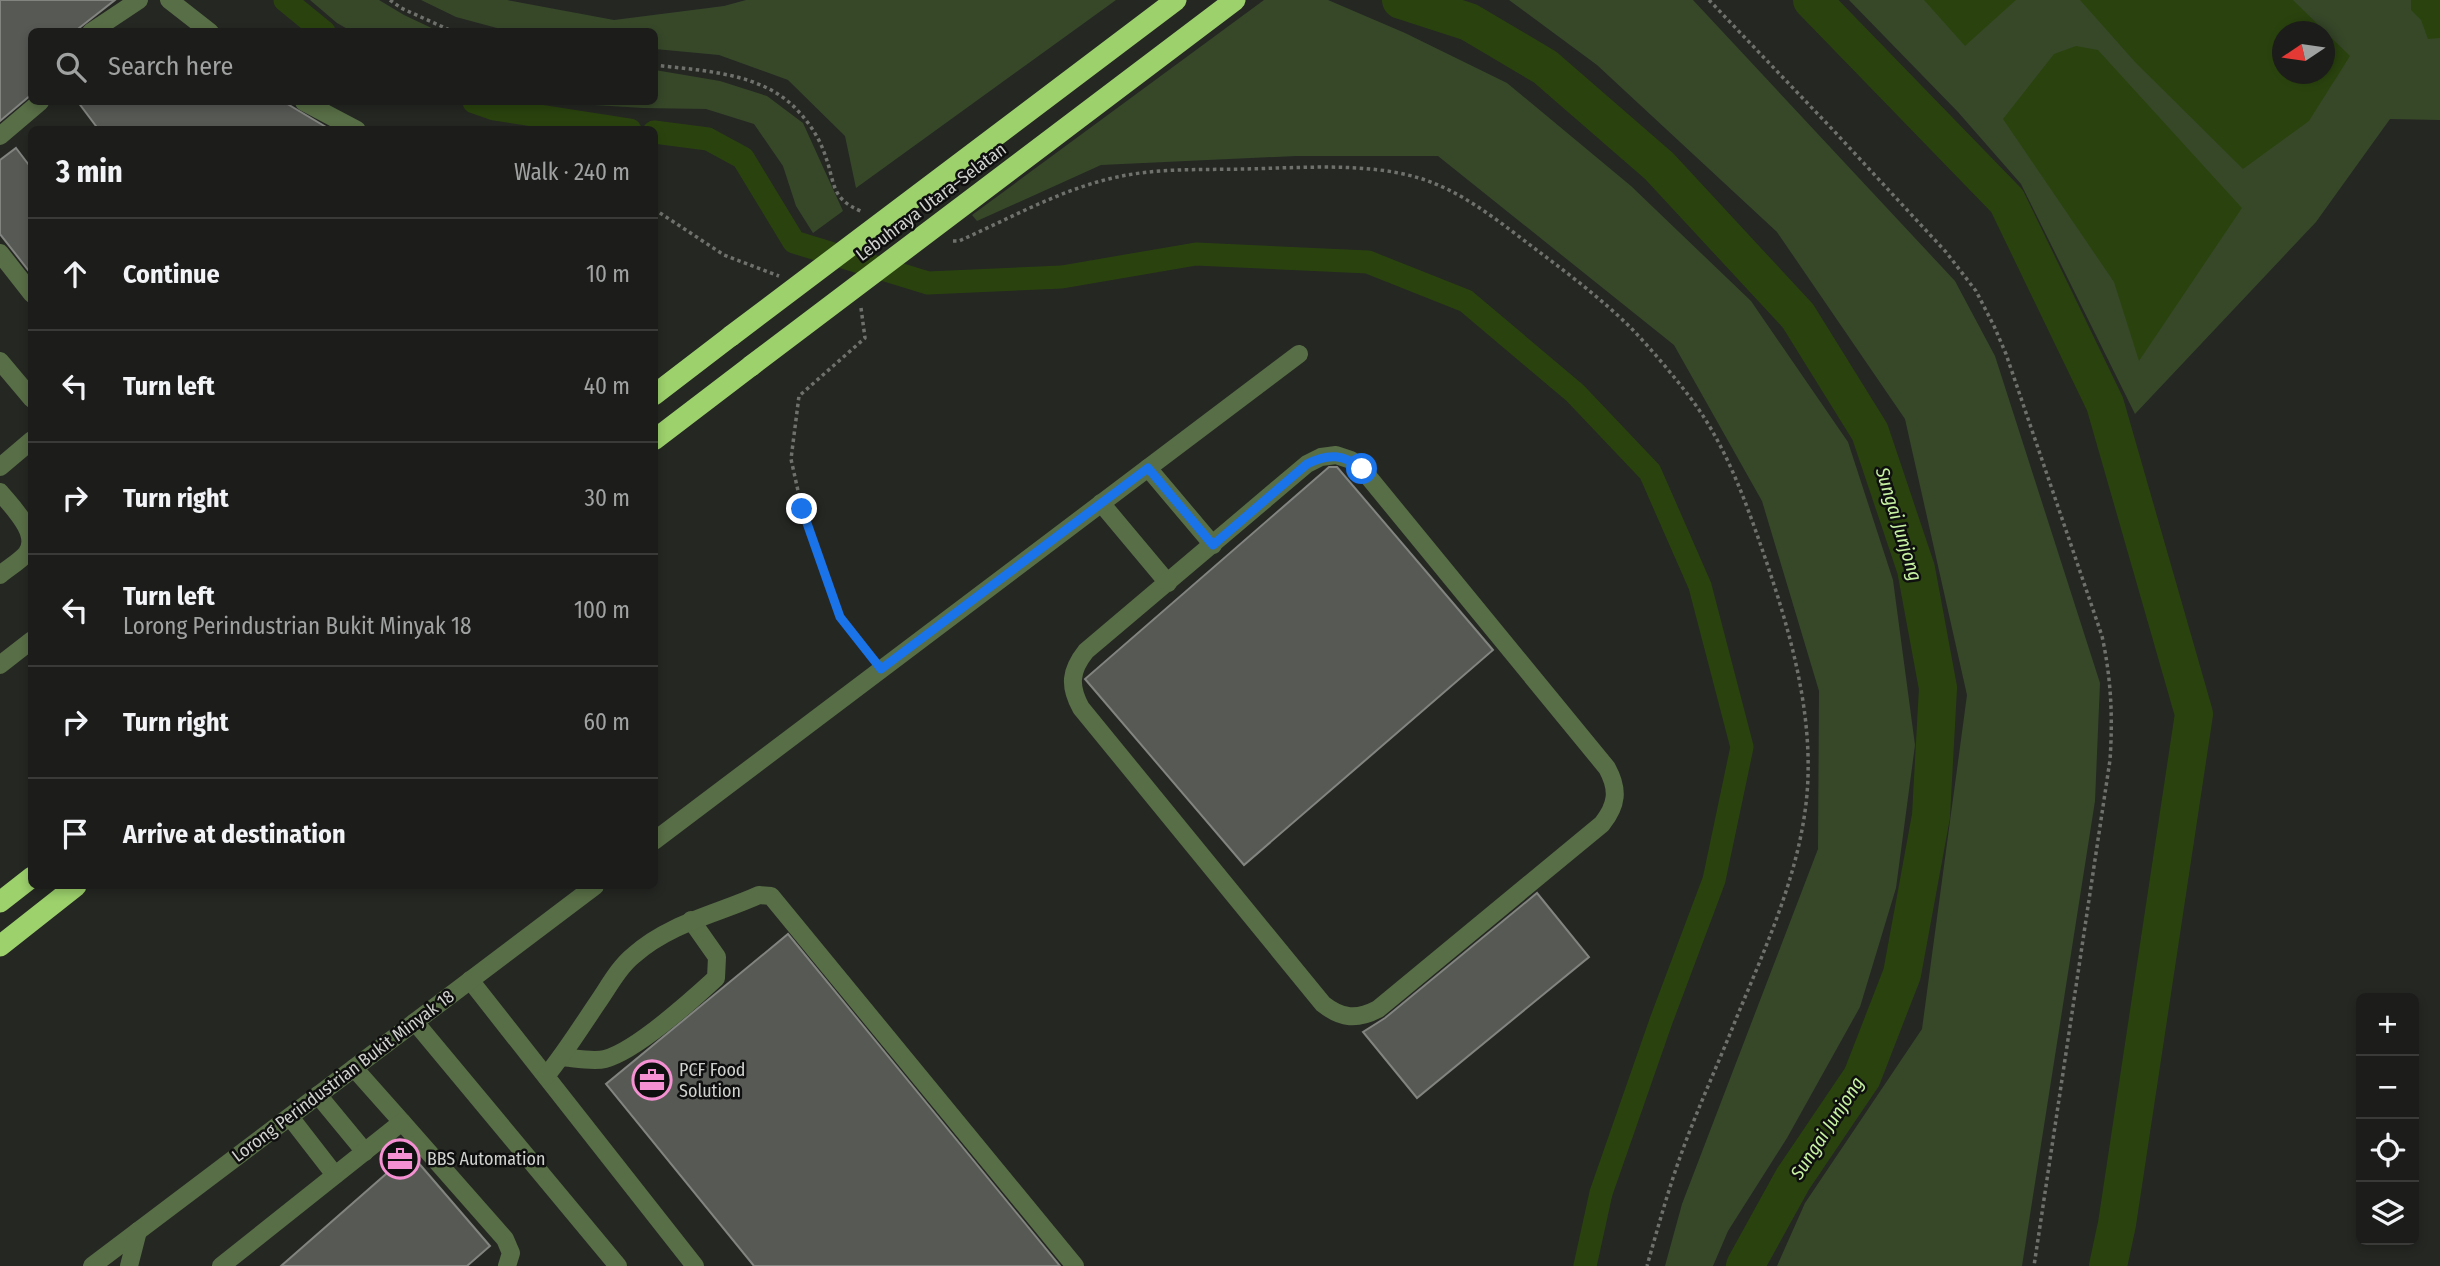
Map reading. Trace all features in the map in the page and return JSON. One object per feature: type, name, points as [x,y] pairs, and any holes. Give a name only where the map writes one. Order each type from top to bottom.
[{"type":"highway","name":"Lebuhraya Utara–Selatan","points":[[658,392],[1176,0]]},
{"type":"highway","name":"Lebuhraya Utara–Selatan","points":[[658,437],[1235,0]]},
{"type":"highway","points":[[0,902],[28,880]]},
{"type":"highway","points":[[0,946],[72,889]]},
{"type":"street","points":[[97,28],[139,0]]},
{"type":"street","points":[[169,0],[205,28]]},
{"type":"street","points":[[0,136],[36,105]]},
{"type":"street","points":[[310,105],[349,126]]},
{"type":"street","points":[[0,253],[28,289]]},
{"type":"street","points":[[658,838],[1299,354]]},
{"type":"street","points":[[0,361],[28,394]]},
{"type":"street","points":[[0,467],[28,443]]},
{"type":"street","points":[[1336,455],[1350,460],[1362,469],[1607,768],[1614,782],[1616,797],[1612,811],[1602,824],[1378,1009],[1365,1016],[1350,1018],[1335,1013],[1323,1004],[1081,708],[1073,694],[1072,679],[1076,664],[1086,652],[1213,545],[1307,464],[1321,457],[1336,455]]},
{"type":"street","points":[[1148,468],[1213,545]]},
{"type":"street","points":[[0,492],[28,529]]},
{"type":"street","points":[[1101,503],[1168,583]]},
{"type":"street","points":[[0,575],[28,552]]},
{"type":"street","points":[[0,665],[28,643]]},
{"type":"street","name":"Lorong Perindustrian Bukit Minyak 18","points":[[92,1266],[591,889]]},
{"type":"street","points":[[546,1076],[614,978],[633,956],[654,940],[691,920],[759,895],[771,896],[1075,1266]]},
{"type":"street","points":[[561,1057],[604,1059],[635,1043],[691,1002],[716,978],[717,957],[691,920]]},
{"type":"street","points":[[470,980],[695,1266]]},
{"type":"street","points":[[415,1023],[618,1266]]},
{"type":"street","points":[[354,1068],[505,1239],[511,1253],[507,1266]]},
{"type":"street","points":[[318,1095],[365,1152]]},
{"type":"street","points":[[289,1117],[335,1175]]},
{"type":"street","points":[[222,1266],[402,1122]]},
{"type":"street","points":[[129,1266],[138,1231]]},
{"type":"path","points":[[390,0],[401,8],[445,28]]},
{"type":"path","points":[[1709,0],[1881,181],[1946,252],[1976,291],[2006,354],[2102,636],[2112,695],[2110,760],[2034,1266]]},
{"type":"path","points":[[658,66],[741,78],[776,93],[799,111],[817,136],[838,196],[850,207],[863,212]]},
{"type":"path","points":[[950,240],[959,241],[1082,187],[1122,176],[1175,170],[1331,168],[1391,172],[1420,178],[1464,198],[1557,265],[1632,329],[1691,399],[1724,452],[1749,510],[1773,582],[1795,657],[1805,724],[1808,790],[1800,850],[1775,922],[1683,1149],[1647,1266]]},
{"type":"path","points":[[658,212],[724,255],[788,279]]},
{"type":"path","points":[[860,307],[865,338],[799,396],[791,459],[802,509],[840,617],[881,669]]},
{"type":"shaded area","points":[[310,0],[379,0],[432,28],[346,28]]},
{"type":"shaded area","points":[[421,0],[507,0],[614,20],[724,6],[746,0],[1116,0],[856,188],[845,136],[788,80],[719,55],[658,49],[658,28],[497,28],[456,17]]},
{"type":"shaded area","points":[[1264,0],[1328,0],[1405,33],[1507,83],[1631,186],[1751,301],[1848,442],[1893,580],[1915,745],[1896,888],[1860,1007],[1787,1138],[1728,1231],[1713,1266],[1665,1266],[1682,1204],[1818,849],[1819,691],[1762,501],[1674,345],[1438,156],[1296,156],[1101,165],[977,221],[972,215]]},
{"type":"shaded area","points":[[1509,0],[1693,0],[1955,281],[1995,356],[2100,683],[2095,801],[2022,1266],[1777,1266],[1805,1203],[1922,1029],[1967,695],[1905,419],[1777,232],[1597,65]]},
{"type":"shaded area","points":[[1849,0],[2440,0],[2440,120],[2390,119],[2316,222],[2135,414],[2021,184],[1958,112]]},
{"type":"shaded area","points":[[1924,0],[2016,0],[1965,46]]},
{"type":"shaded area","points":[[2080,0],[2293,0],[2314,21],[2272,21],[2272,84],[2332,84],[2309,121],[2243,169],[2135,62]]},
{"type":"shaded area","points":[[2411,0],[2440,0],[2440,38],[2428,39],[2421,20],[2411,10]]},
{"type":"shaded area","points":[[2335,41],[2350,56],[2335,80]]},
{"type":"shaded area","points":[[2076,46],[2098,50],[2242,208],[2139,361],[2114,282],[2003,119],[2054,54]]},
{"type":"shaded area","points":[[658,71],[720,81],[767,96],[803,123],[843,211],[813,233],[796,206],[783,166],[754,124],[706,109],[594,105],[658,105]]},
{"type":"building","points":[[0,0],[115,0],[79,28],[28,28],[28,97],[0,121]]},
{"type":"building","points":[[80,105],[289,105],[324,126],[96,126]]},
{"type":"building","points":[[16,148],[28,164],[28,270],[0,234],[0,160]]},
{"type":"building","points":[[1329,467],[1337,467],[1493,650],[1244,865],[1085,679]]},
{"type":"building","points":[[1537,893],[1589,957],[1417,1098],[1363,1032],[1385,1018]]},
{"type":"building","points":[[788,934],[1060,1266],[754,1266],[606,1084]]},
{"type":"building","points":[[410,1153],[490,1246],[467,1266],[281,1266]]},
{"type":"waterway","points":[[285,0],[319,28]]},
{"type":"waterway","name":"Sungai Junjong","points":[[1401,0],[1469,22],[1545,67],[1659,166],[1798,316],[1870,432],[1916,569],[1938,688],[1931,816],[1902,974],[1862,1077],[1793,1179],[1745,1266]]},
{"type":"waterway","points":[[1812,0],[2007,201],[2105,404],[2194,714],[2117,1224],[2108,1266]]},
{"type":"waterway","points":[[483,105],[604,126]]},
{"type":"waterway","points":[[658,133],[708,139],[743,158],[794,242],[928,283],[1062,277],[1196,254],[1368,262],[1466,301],[1575,393],[1650,472],[1700,586],[1742,747],[1714,880],[1601,1193],[1585,1266]]},
{"type":"place","name":"PCF Food Solution","points":[[652,1080]]},
{"type":"place","name":"BBS Automation","points":[[400,1159]]},
{"type":"route","points":[[802,509],[840,617],[881,669],[1148,468],[1213,545],[1307,464],[1321,457],[1336,455],[1350,460],[1362,469]]}]
